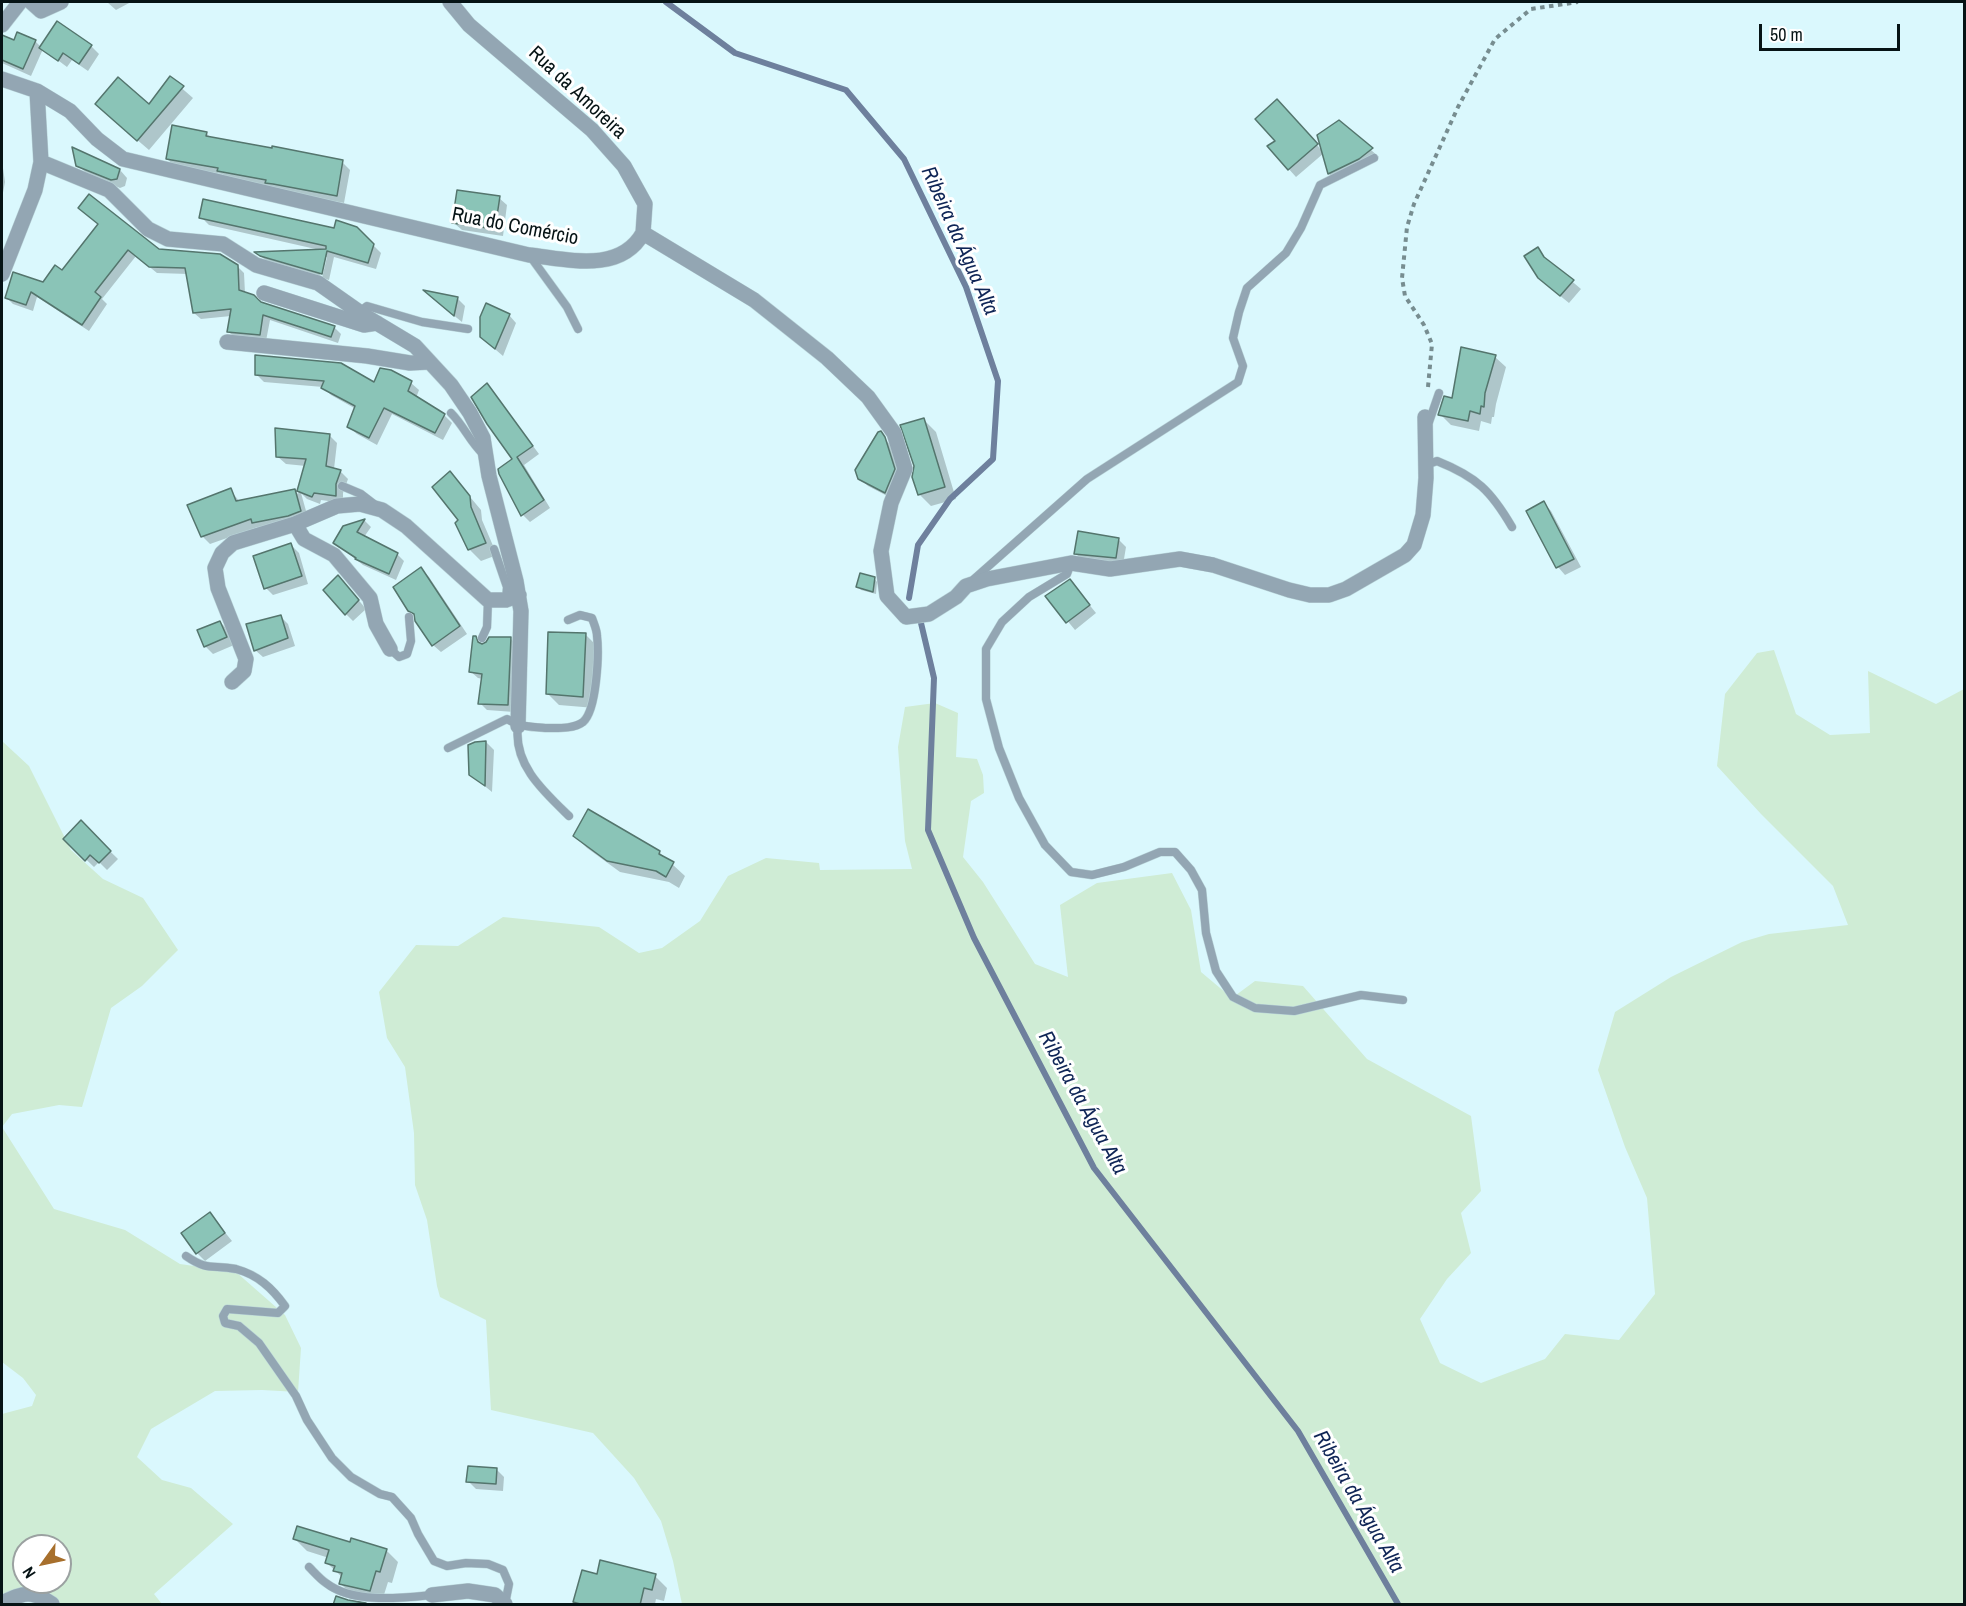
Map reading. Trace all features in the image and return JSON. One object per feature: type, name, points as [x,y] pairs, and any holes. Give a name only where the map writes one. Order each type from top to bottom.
[{"type":"street","points":[[2,25],[20,2]]},
{"type":"street","points":[[31,2],[42,11],[62,2]]},
{"type":"street","name":"Rua da Amoreira","points":[[450,2],[469,25],[592,130],[624,166],[645,204],[643,233]]},
{"type":"street","name":"Rua do Comércio","points":[[2,79],[37,91],[70,111],[97,139],[123,159],[529,255],[584,261],[614,259],[636,245],[643,233]]},
{"type":"street","points":[[2,274],[35,190],[41,162],[37,91]]},
{"type":"street","points":[[41,162],[109,190],[147,229],[168,239],[223,244],[256,265],[318,283],[359,312],[415,346],[451,385],[483,438],[489,476],[498,504],[512,597],[521,611],[518,726]]},
{"type":"street","points":[[643,233],[754,300],[827,358],[868,397],[894,433],[904,469],[891,503],[881,551],[887,596],[906,617],[929,614],[956,597],[966,586],[987,579],[1071,563],[1110,569],[1180,559],[1213,565],[1289,590],[1310,595],[1329,596],[1346,589],[1405,555],[1414,545],[1423,515],[1426,465],[1425,425]]},
{"type":"street","points":[[264,293],[363,325],[377,323]]},
{"type":"street","points":[[227,342],[367,356],[410,363],[429,362]]},
{"type":"street","points":[[232,682],[244,671],[246,659],[218,588],[215,568],[222,553],[233,543],[295,524],[337,506],[360,504],[382,510],[406,526],[488,600],[512,597]]},
{"type":"street","points":[[295,524],[303,538],[334,555],[370,598],[376,624],[390,649]]},
{"type":"street","points":[[432,1595],[468,1591],[495,1595],[505,1604]]},
{"type":"street","points":[[2,1603],[18,1596],[36,1594],[52,1605]]},
{"type":"lane","points":[[966,586],[1087,480],[1239,382],[1243,366],[1233,339],[1247,288],[1286,253],[1302,228],[1320,185],[1374,158]]},
{"type":"lane","points":[[529,255],[567,307],[578,329]]},
{"type":"lane","points":[[359,312],[367,306],[422,322],[468,328]]},
{"type":"lane","points":[[1425,425],[1439,393]]},
{"type":"lane","points":[[451,413],[472,444],[486,458]]},
{"type":"lane","points":[[1426,465],[1437,461],[1459,470],[1478,482],[1497,501],[1512,527]]},
{"type":"lane","points":[[342,486],[361,494],[382,510]]},
{"type":"lane","points":[[494,549],[512,597]]},
{"type":"lane","points":[[1071,563],[1066,574],[1029,597],[1002,622],[986,649],[986,699],[999,748],[1018,798],[1046,845],[1071,872],[1092,875],[1124,867],[1160,852],[1175,852],[1191,870],[1202,890],[1206,933],[1216,971],[1233,997],[1255,1008],[1294,1011],[1361,995],[1403,1000]]},
{"type":"lane","points":[[482,638],[487,627],[488,600]]},
{"type":"lane","points":[[448,748],[507,719],[518,726],[536,728],[573,727],[585,721],[592,704],[597,666],[597,635],[592,618],[580,615],[568,620]]},
{"type":"lane","points":[[390,649],[399,657],[407,654],[411,641],[409,617]]},
{"type":"lane","points":[[518,726],[516,741],[526,766],[540,788],[569,816]]},
{"type":"lane","points":[[186,1256],[200,1266],[235,1269],[255,1276],[273,1290],[285,1306],[278,1313],[226,1310],[223,1316],[225,1323],[239,1326],[259,1343],[296,1396],[307,1420],[332,1458],[351,1477],[380,1494],[392,1497],[411,1518],[434,1561],[447,1566],[466,1563],[488,1564],[503,1570],[509,1584],[505,1604]]},
{"type":"lane","points":[[309,1567],[327,1585],[351,1594],[375,1598],[432,1595]]},
{"type":"path","points":[[1425,425],[1432,344],[1424,325],[1405,296],[1402,278],[1407,227],[1414,204],[1458,107],[1495,39],[1531,9],[1578,2]]},
{"type":"green space","points":[[1774,650],[1796,714],[1830,735],[1870,733],[1868,671],[1936,704],[1964,689],[1964,1604],[682,1604],[673,1561],[661,1521],[634,1478],[593,1433],[491,1410],[486,1320],[440,1297],[437,1286],[427,1220],[415,1185],[414,1133],[405,1067],[387,1038],[379,992],[416,945],[458,946],[503,917],[599,927],[639,953],[662,948],[700,921],[728,876],[766,858],[819,863],[820,870],[912,869],[905,841],[898,747],[905,707],[935,703],[958,713],[956,757],[977,759],[983,775],[984,793],[971,801],[963,857],[983,882],[1035,964],[1068,977],[1060,905],[1097,883],[1172,873],[1191,910],[1201,972],[1232,998],[1255,981],[1303,986],[1367,1059],[1471,1116],[1481,1191],[1461,1213],[1471,1253],[1447,1279],[1420,1319],[1440,1363],[1481,1383],[1545,1359],[1565,1334],[1619,1340],[1655,1294],[1647,1198],[1625,1147],[1598,1070],[1615,1012],[1671,977],[1742,942],[1769,934],[1848,925],[1833,886],[1717,766],[1725,694],[1757,653]]},
{"type":"green space","points":[[2,741],[29,766],[71,850],[103,879],[143,898],[178,950],[142,986],[111,1008],[82,1107],[59,1105],[12,1114],[2,1127]]},
{"type":"green space","points":[[2,1127],[54,1209],[125,1230],[180,1264],[236,1272],[285,1315],[301,1348],[298,1392],[215,1391],[151,1429],[137,1457],[162,1480],[191,1488],[233,1524],[154,1594],[162,1604],[59,1604],[2,1597],[2,1414],[32,1406],[36,1395],[23,1378],[2,1362]]},
{"type":"building","points":[[57,21],[92,45],[79,64],[63,53],[58,61],[39,48]]},
{"type":"building","points":[[17,32],[36,40],[23,69],[2,60],[2,35],[14,40]]},
{"type":"building","points":[[170,76],[184,86],[137,141],[95,104],[118,77],[149,104]]},
{"type":"building","points":[[1277,99],[1318,144],[1288,170],[1267,146],[1275,141],[1255,119]]},
{"type":"building","points":[[1339,120],[1373,148],[1359,159],[1328,174],[1317,135]]},
{"type":"building","points":[[172,125],[207,132],[206,136],[343,160],[337,196],[265,183],[266,180],[217,171],[218,168],[166,159]]},
{"type":"building","points":[[72,147],[120,169],[117,179],[111,180],[76,166]]},
{"type":"building","points":[[457,190],[500,196],[495,229],[452,223]]},
{"type":"building","points":[[89,194],[159,249],[220,254],[238,265],[239,290],[254,295],[261,302],[335,326],[331,337],[263,315],[260,335],[227,332],[231,309],[193,313],[185,268],[149,267],[128,250],[95,292],[101,297],[82,325],[31,292],[26,305],[5,298],[13,272],[43,282],[55,265],[62,270],[98,224],[78,208]]},
{"type":"building","points":[[203,199],[334,228],[336,220],[357,227],[374,244],[368,263],[327,251],[322,274],[260,256],[254,252],[326,249],[326,246],[199,218]]},
{"type":"building","points":[[1538,247],[1544,257],[1574,280],[1560,296],[1538,278],[1524,256]]},
{"type":"building","points":[[423,290],[458,297],[454,316]]},
{"type":"building","points":[[486,303],[510,314],[495,349],[480,337],[480,317]]},
{"type":"building","points":[[1461,347],[1496,355],[1485,393],[1484,407],[1481,406],[1480,414],[1470,411],[1468,421],[1438,415],[1444,396],[1452,398]]},
{"type":"building","points":[[255,355],[341,363],[374,382],[380,368],[391,370],[412,381],[408,391],[445,414],[435,433],[384,408],[369,438],[347,427],[355,406],[321,388],[324,381],[255,375]]},
{"type":"building","points":[[487,383],[533,446],[517,457],[544,500],[521,516],[498,469],[512,459],[471,397]]},
{"type":"building","points":[[924,418],[945,487],[918,495],[912,477],[914,466],[900,425]]},
{"type":"building","points":[[275,428],[330,434],[326,466],[341,470],[336,484],[336,496],[314,493],[312,497],[297,491],[306,459],[276,457]]},
{"type":"building","points":[[881,431],[895,469],[885,493],[858,479],[855,470],[878,432]]},
{"type":"building","points":[[450,471],[470,496],[471,507],[486,543],[468,550],[455,523],[458,520],[432,487]]},
{"type":"building","points":[[231,488],[236,501],[295,489],[301,511],[252,523],[251,519],[201,537],[187,505]]},
{"type":"building","points":[[1544,501],[1574,559],[1556,568],[1526,511]]},
{"type":"building","points":[[365,519],[357,532],[398,553],[389,574],[355,559],[333,543],[343,526]]},
{"type":"building","points":[[1078,531],[1119,538],[1116,558],[1074,554]]},
{"type":"building","points":[[291,543],[302,576],[264,589],[253,556]]},
{"type":"building","points":[[421,567],[460,626],[432,646],[415,621],[414,614],[408,611],[393,587]]},
{"type":"building","points":[[860,573],[875,577],[873,592],[856,587]]},
{"type":"building","points":[[338,575],[359,600],[345,615],[323,590]]},
{"type":"building","points":[[1070,579],[1090,605],[1066,623],[1045,596]]},
{"type":"building","points":[[281,615],[288,638],[254,651],[246,624]]},
{"type":"building","points":[[220,621],[227,637],[204,647],[197,630]]},
{"type":"building","points":[[548,632],[586,633],[583,697],[546,694]]},
{"type":"building","points":[[473,636],[476,636],[478,642],[482,644],[489,637],[511,637],[508,705],[478,704],[482,674],[469,672]]},
{"type":"building","points":[[486,741],[485,786],[469,775],[468,745]]},
{"type":"building","points":[[588,809],[660,851],[659,854],[674,862],[666,877],[656,871],[607,861],[573,836]]},
{"type":"building","points":[[81,820],[111,851],[99,863],[90,855],[85,861],[63,839]]},
{"type":"building","points":[[210,1212],[225,1233],[196,1254],[181,1233]]},
{"type":"building","points":[[468,1466],[497,1468],[496,1484],[466,1482]]},
{"type":"building","points":[[297,1526],[350,1542],[351,1538],[387,1549],[380,1572],[376,1571],[370,1591],[339,1584],[342,1573],[333,1571],[335,1566],[325,1563],[329,1550],[293,1539]]},
{"type":"building","points":[[600,1560],[656,1574],[652,1590],[644,1588],[640,1605],[584,1605],[573,1602],[582,1570],[597,1574]]},
{"type":"building","points":[[336,1596],[348,1600],[366,1603],[333,1605]]},
{"type":"waterway","name":"Ribeira da Água Alta","points":[[666,2],[735,53],[846,90],[904,159],[966,287],[998,381],[993,459],[950,499],[918,545],[909,598]]},
{"type":"waterway","name":"Ribeira da Água Alta","points":[[921,623],[934,678],[928,830],[974,938],[1094,1168],[1298,1431],[1398,1604]]}]
